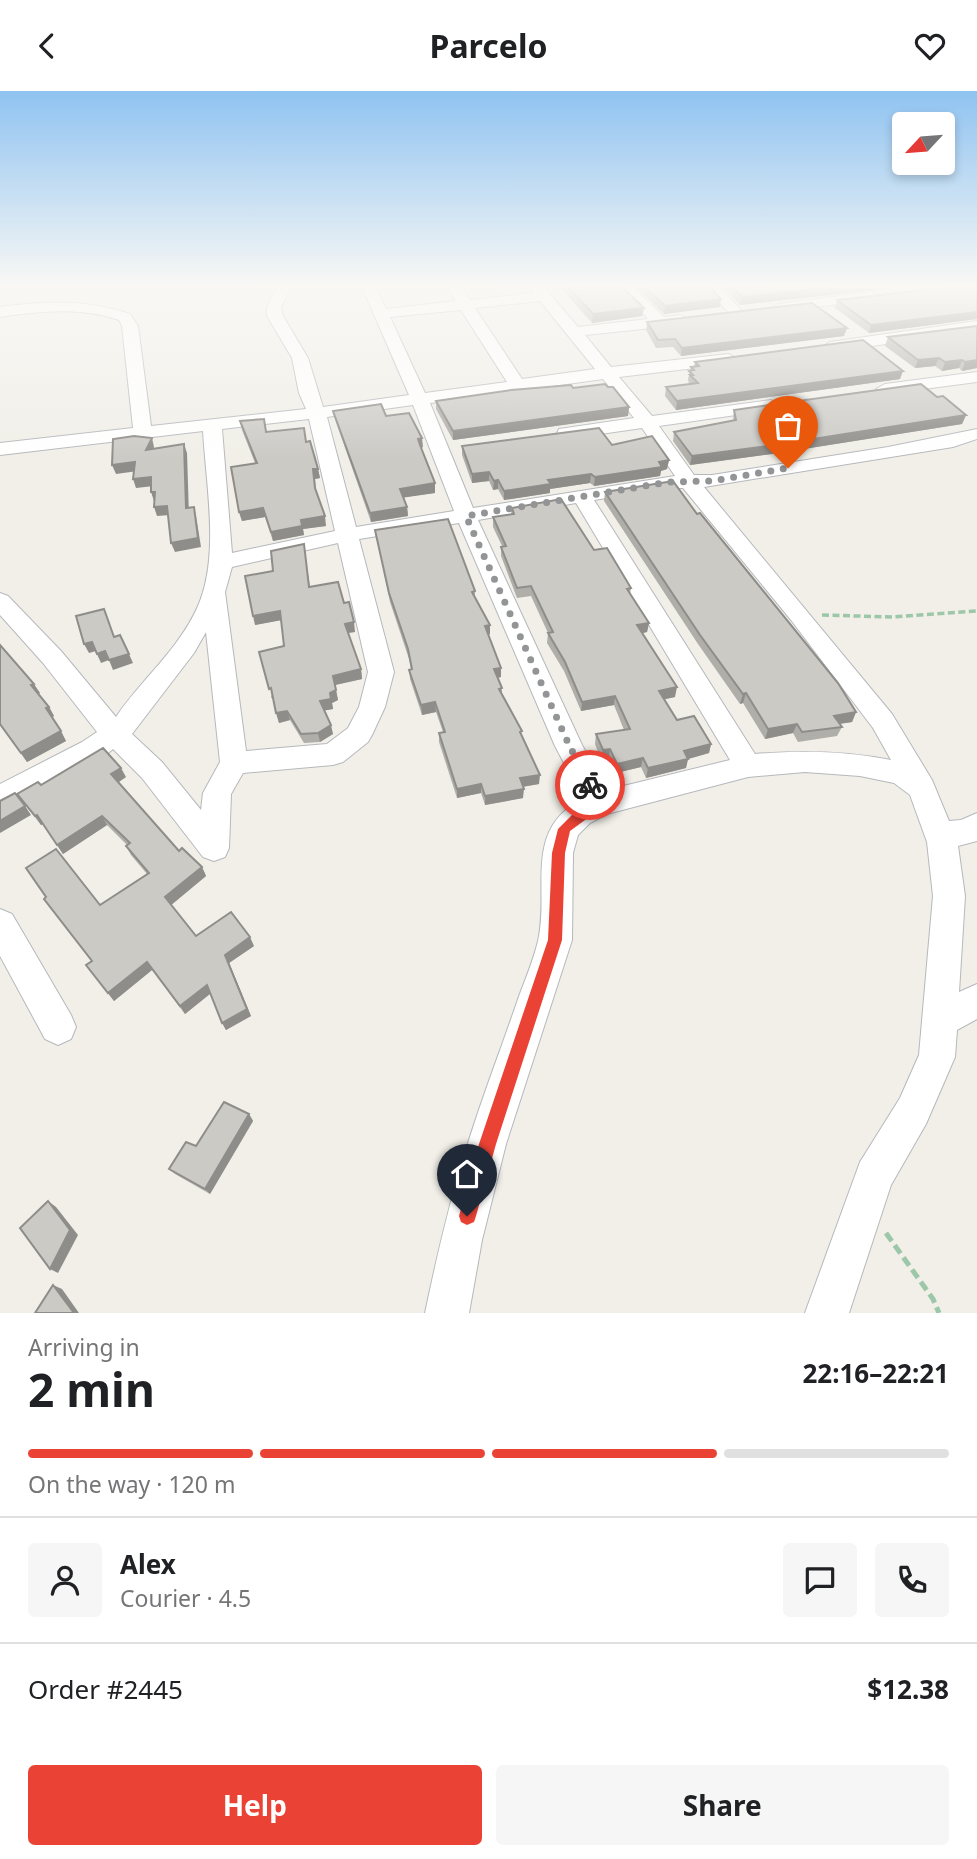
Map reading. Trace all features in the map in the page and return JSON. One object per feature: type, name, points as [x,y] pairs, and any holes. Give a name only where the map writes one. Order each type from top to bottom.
[{"type":"street","points":[[132,344],[142,431]]},
{"type":"street","points":[[234,763],[333,754],[358,735],[372,707],[380,672],[317,413],[308,393],[300,358],[292,344]]},
{"type":"street","points":[[394,344],[418,399],[449,449],[466,516],[569,745],[600,804]]},
{"type":"street","points":[[491,344],[518,386]]},
{"type":"street","points":[[582,344],[647,422],[688,481],[799,614],[883,721],[922,789],[939,835],[948,896],[937,1057],[914,1111],[874,1176],[827,1313]]},
{"type":"street","points":[[809,349],[847,344]]},
{"type":"street","points":[[866,344],[883,356]]},
{"type":"street","points":[[0,449],[317,413],[606,373],[745,357]]},
{"type":"street","points":[[902,370],[921,384]]},
{"type":"street","points":[[866,392],[977,377]]},
{"type":"street","points":[[551,435],[784,403]]},
{"type":"street","points":[[0,798],[92,750],[125,725],[185,647],[210,607],[222,562],[212,424]]},
{"type":"street","points":[[222,562],[346,535],[582,497],[688,481],[712,481],[888,453],[953,441],[974,434]]},
{"type":"street","points":[[582,497],[748,766]]},
{"type":"street","points":[[0,601],[52,657],[114,734],[152,770],[214,848],[217,793],[234,763],[214,591]]},
{"type":"street","points":[[447,1313],[461,1240],[487,1144],[555,940],[558,853],[564,829],[580,814],[600,804],[748,766],[805,761],[860,765],[902,773],[922,789]]},
{"type":"street","points":[[939,835],[967,832],[977,825]]},
{"type":"street","points":[[0,924],[58,1027]]},
{"type":"street","points":[[939,1020],[977,1001]]},
{"type":"path","points":[[799,614],[892,617],[977,611]]},
{"type":"path","points":[[865,1204],[933,1299],[939,1313]]},
{"type":"building","points":[[679,344],[715,344],[682,348]]},
{"type":"building","points":[[832,344],[868,344],[903,371],[677,401],[666,387],[698,383],[689,371],[694,370],[691,367],[699,366],[695,362]]},
{"type":"building","points":[[897,344],[977,344],[977,360],[918,360]]},
{"type":"building","points":[[605,384],[613,387],[629,407],[453,431],[436,401],[511,390]]},
{"type":"building","points":[[921,384],[937,397],[943,396],[966,415],[692,456],[674,432],[736,420],[734,410]]},
{"type":"building","points":[[381,404],[386,416],[409,413],[422,438],[418,439],[435,483],[400,489],[407,507],[370,513],[333,411]]},
{"type":"building","points":[[264,419],[266,432],[304,428],[306,442],[310,441],[318,469],[313,469],[315,488],[325,516],[301,520],[302,526],[271,532],[263,508],[239,512],[231,467],[257,463],[240,421]]},
{"type":"building","points":[[599,428],[612,445],[652,436],[669,460],[659,462],[662,467],[595,477],[591,474],[548,480],[551,484],[504,491],[498,480],[494,481],[489,472],[472,474],[462,446]]},
{"type":"building","points":[[134,436],[152,438],[146,450],[184,444],[186,508],[194,507],[198,538],[171,543],[167,506],[154,507],[155,492],[151,492],[151,477],[133,479],[135,462],[112,465],[113,439]]},
{"type":"building","points":[[673,481],[697,514],[700,513],[838,683],[856,712],[834,716],[842,727],[802,732],[797,724],[768,729],[746,693],[743,694],[700,635],[605,492]]},
{"type":"building","points":[[561,499],[594,550],[607,548],[631,588],[627,589],[649,623],[637,625],[677,687],[659,691],[677,720],[694,716],[711,744],[684,751],[688,759],[648,768],[643,758],[617,764],[610,749],[603,750],[596,734],[630,729],[615,696],[582,702],[565,662],[548,633],[553,632],[531,586],[517,588],[501,547],[506,546],[493,517],[514,514],[512,508]]},
{"type":"building","points":[[448,519],[475,591],[472,592],[490,625],[485,626],[501,668],[494,669],[502,688],[499,689],[522,731],[520,732],[540,775],[520,778],[524,789],[485,796],[481,784],[457,789],[439,733],[445,732],[435,702],[421,705],[409,670],[412,669],[408,649],[389,593],[375,530]]},
{"type":"building","points":[[304,544],[309,587],[338,582],[344,603],[349,602],[354,622],[345,624],[361,669],[333,676],[336,690],[330,693],[331,699],[320,701],[331,725],[318,733],[301,734],[287,711],[276,713],[259,652],[284,646],[280,611],[253,616],[245,576],[273,571],[271,551]]},
{"type":"building","points":[[104,609],[114,637],[120,635],[129,654],[109,660],[105,651],[97,654],[92,642],[84,644],[76,616]]},
{"type":"building","points":[[0,645],[34,684],[31,685],[49,707],[46,708],[61,731],[21,753],[0,724]]},
{"type":"building","points":[[103,748],[121,768],[111,774],[179,851],[182,848],[202,867],[165,897],[196,936],[231,912],[250,937],[225,955],[247,1009],[222,1023],[207,985],[180,1006],[147,962],[108,993],[86,965],[92,961],[44,899],[46,897],[26,868],[56,849],[100,905],[149,873],[126,846],[130,843],[102,816],[57,845],[37,815],[35,816],[17,794],[38,782],[41,785]]},
{"type":"building","points":[[15,793],[25,806],[0,821],[0,801]]},
{"type":"building","points":[[224,1102],[249,1114],[205,1189],[169,1169],[186,1142],[196,1146]]},
{"type":"building","points":[[48,1201],[70,1230],[50,1269],[20,1228]]},
{"type":"building","points":[[53,1285],[74,1313],[35,1313]]},
{"type":"way so far","points":[[590,785],[569,745],[466,516],[669,482],[712,481],[788,468]]},
{"type":"route","points":[[467,1216],[487,1144],[555,940],[558,853],[564,829],[580,814],[600,804],[590,785]]}]
